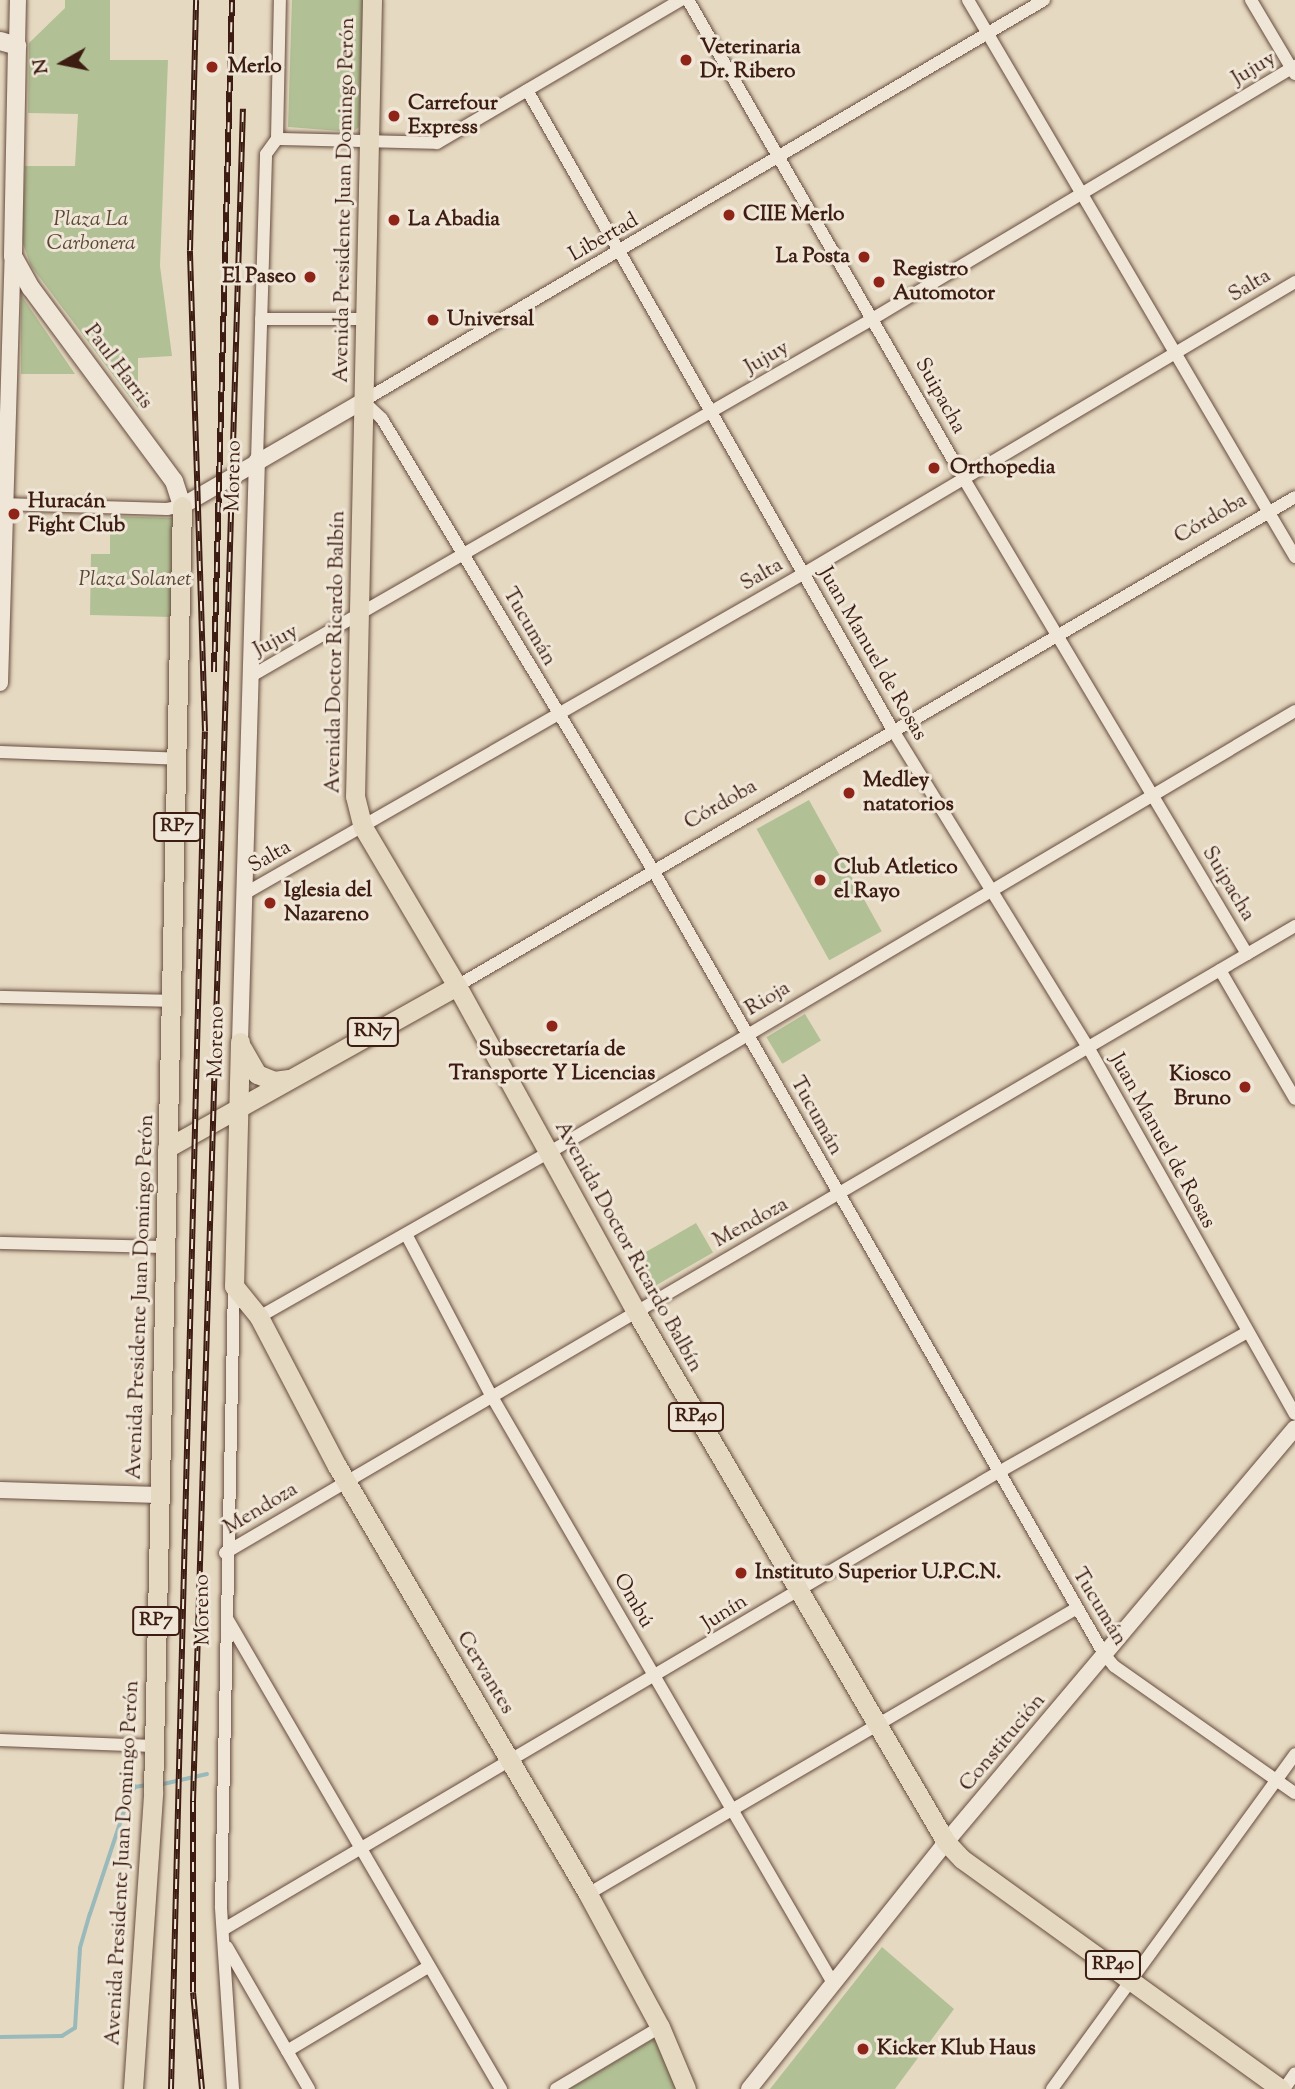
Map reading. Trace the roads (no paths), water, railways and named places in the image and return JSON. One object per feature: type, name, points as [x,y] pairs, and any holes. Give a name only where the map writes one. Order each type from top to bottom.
[{"type":"main road","name":"Avenida Presidente Juan Domingo Perón","points":[[363,401],[372,0]]},
{"type":"main road","points":[[7,256],[9,44]]},
{"type":"main road","name":"Paul Harris","points":[[7,256],[174,481],[182,506]]},
{"type":"main road","name":"Avenida Doctor Ricardo Balbín","points":[[363,401],[355,796],[363,827],[457,986],[635,1310],[946,1842],[962,1859],[1282,2089]]},
{"type":"main road","name":"Avenida Presidente Juan Domingo Perón","points":[[133,2089],[154,1746],[182,506]]},
{"type":"main road","name":"Córdoba","points":[[167,1148],[457,986]]},
{"type":"main road","points":[[240,1042],[246,1060],[257,1074],[274,1081],[290,1079]]},
{"type":"main road","name":"Moreno","points":[[234,1286],[240,1042]]},
{"type":"main road","name":"Cervantes","points":[[234,1286],[259,1317],[345,1481],[588,1894],[660,2027],[686,2089]]},
{"type":"main road","points":[[676,2065],[698,2089]]},
{"type":"street","points":[[9,44],[18,0]]},
{"type":"street","name":"Moreno","points":[[240,1042],[267,154],[277,139],[280,0]]},
{"type":"street","points":[[277,139],[437,144],[681,0]]},
{"type":"street","name":"Suipacha","points":[[688,0],[874,318],[964,479],[1247,954]]},
{"type":"street","points":[[968,0],[1295,557]]},
{"type":"street","name":"Libertad","points":[[182,506],[257,460],[620,253],[1044,0]]},
{"type":"street","points":[[1251,0],[1294,70]]},
{"type":"street","name":"Jujuy","points":[[253,675],[358,618],[713,412],[1294,70]]},
{"type":"street","name":"Juan Manuel de Rosas","points":[[527,90],[894,732],[1088,1047],[1295,1414]]},
{"type":"street","points":[[0,683],[7,256]]},
{"type":"street","name":"Salta","points":[[244,894],[803,574],[1295,282]]},
{"type":"street","points":[[261,319],[364,319]]},
{"type":"street","name":"Tucumán","points":[[363,401],[382,419],[653,870],[997,1473],[1104,1654],[1114,1666],[1295,1793]]},
{"type":"street","name":"Córdoba","points":[[457,986],[1295,496]]},
{"type":"street","points":[[3,504],[167,509],[182,506]]},
{"type":"street","name":"Rioja","points":[[259,1317],[550,1152],[991,887],[1295,711]]},
{"type":"street","points":[[0,752],[178,759]]},
{"type":"street","name":"Mendoza","points":[[225,1553],[635,1310],[839,1196],[1295,926]]},
{"type":"street","points":[[1220,970],[1295,1099]]},
{"type":"street","points":[[0,997],[172,1001]]},
{"type":"street","name":"Ombú","points":[[406,1234],[491,1395],[833,1983]]},
{"type":"street","points":[[0,1243],[166,1247]]},
{"type":"street","name":"Moreno","points":[[233,2089],[224,1929],[228,1620],[225,1553],[234,1286]]},
{"type":"street","name":"Junín","points":[[224,1929],[655,1678],[997,1473],[1247,1332]]},
{"type":"street","name":"Constitución","points":[[749,2089],[946,1842],[1295,1428]]},
{"type":"street","points":[[0,1490],[158,1495]]},
{"type":"street","points":[[588,1894],[877,1728],[1077,1608]]},
{"type":"street","points":[[228,1620],[501,2089]]},
{"type":"street","points":[[0,1740],[154,1746]]},
{"type":"street","points":[[1052,2089],[1295,1754]]},
{"type":"street","points":[[227,1946],[309,2089]]},
{"type":"street","points":[[287,2051],[428,1967]]},
{"type":"street","points":[[556,2089],[660,2027]]},
{"type":"street","points":[[1282,2089],[1295,2073]]},
{"type":"waterway","points":[[159,1785],[207,1774]]},
{"type":"waterway","points":[[0,2037],[62,2036],[75,2028],[80,1948],[90,1914],[129,1796],[135,1787],[147,1785]]},
{"type":"railway","points":[[171,2089],[205,731],[190,250],[196,0]]},
{"type":"railway","points":[[214,672],[232,0]]},
{"type":"railway","points":[[202,2089],[193,1992],[193,1801],[243,109]]},
{"type":"place","name":"Veterinaria Dr. Ribero","points":[[686,60]]},
{"type":"place","name":"Merlo","points":[[212,67]]},
{"type":"place","name":"Carrefour Express","points":[[394,116]]},
{"type":"place","name":"CIIE Merlo","points":[[729,215]]},
{"type":"place","name":"La Abadia","points":[[394,220]]},
{"type":"place","name":"La Posta","points":[[864,257]]},
{"type":"place","name":"El Paseo","points":[[310,277]]},
{"type":"place","name":"Registro Automotor","points":[[879,282]]},
{"type":"place","name":"Universal","points":[[433,320]]},
{"type":"place","name":"Orthopedia","points":[[934,468]]},
{"type":"place","name":"Huracán Fight Club","points":[[14,514]]},
{"type":"place","name":"Medley natatorios","points":[[849,793]]},
{"type":"place","name":"Club Atletico el Rayo","points":[[820,880]]},
{"type":"place","name":"Iglesia del Nazareno","points":[[270,903]]},
{"type":"place","name":"Subsecretaría de Transporte Y Licencias","points":[[552,1026]]},
{"type":"place","name":"Kiosco Bruno","points":[[1245,1087]]},
{"type":"place","name":"Instituto Superior U.P.C.N.","points":[[741,1573]]},
{"type":"place","name":"Kicker Klub Haus","points":[[863,2049]]},
{"type":"park label","name":"Plaza La Carbonera","points":[[91,232]]},
{"type":"park label","name":"Plaza Solanet","points":[[135,580]]}]
